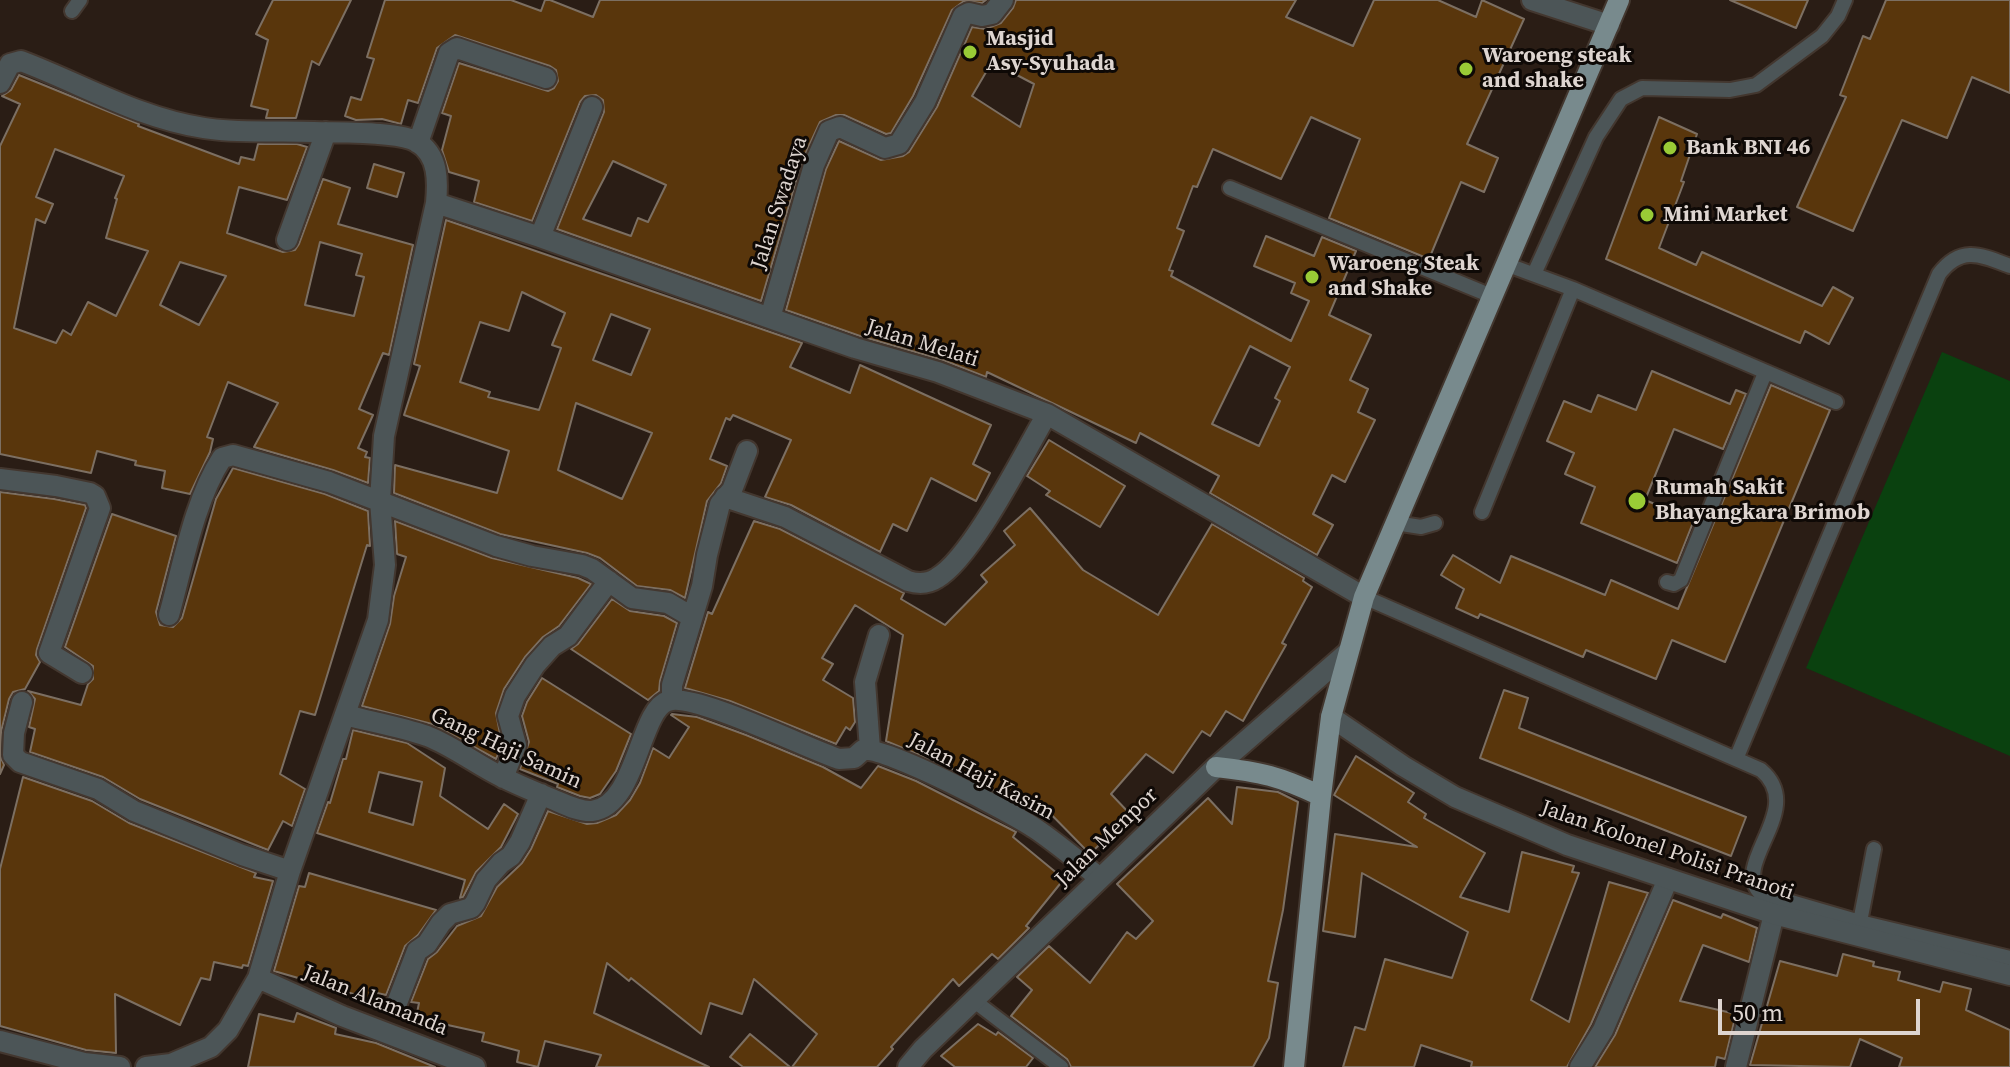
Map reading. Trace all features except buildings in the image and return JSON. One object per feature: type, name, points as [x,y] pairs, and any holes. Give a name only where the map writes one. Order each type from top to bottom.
[{"type":"main road","points":[[1294,1067],[1331,717],[1364,597],[1508,265],[1571,154],[1619,0]]},
{"type":"main road","points":[[1216,767],[1265,773],[1286,779],[1321,796]]},
{"type":"street","name":"Jalan Swadaya","points":[[770,318],[804,195],[829,131],[840,127],[885,148],[899,144],[925,102],[940,62],[963,16],[969,13],[992,14],[1003,0]]},
{"type":"street","points":[[1532,0],[1609,25]]},
{"type":"street","points":[[418,143],[453,49],[546,78]]},
{"type":"street","points":[[0,83],[10,64],[21,61],[115,103],[184,124],[237,131],[401,137],[418,143],[435,166],[436,203],[384,436],[380,501],[385,565],[378,620],[290,871],[258,978],[228,1030],[211,1047],[180,1061],[146,1067]]},
{"type":"street","points":[[540,237],[592,107]]},
{"type":"street","points":[[287,240],[326,132]]},
{"type":"street","name":"Jalan Melati","points":[[436,203],[855,348],[938,372],[1047,414],[1364,597]]},
{"type":"street","points":[[725,497],[785,517],[908,581],[926,583],[937,579],[966,552],[1047,414]]},
{"type":"street","points":[[747,451],[732,490],[718,511],[702,586],[672,685],[672,699],[685,700],[744,719],[839,759],[854,758],[863,750],[873,750],[865,682],[879,635]]},
{"type":"street","points":[[169,615],[212,473],[222,458],[233,455],[329,482],[496,546],[582,565],[632,598],[668,603],[692,617]]},
{"type":"street","points":[[0,479],[95,496],[100,508],[49,653],[82,673]]},
{"type":"street","points":[[503,778],[516,745],[508,716],[515,696],[535,665],[552,646],[568,636],[609,581]]},
{"type":"street","name":"Jalan Menpor","points":[[908,1067],[973,1000],[1216,767],[1348,652]]},
{"type":"street","name":"Gang Haji Samin","points":[[345,715],[429,737],[503,778],[588,812],[601,809],[614,799],[632,768],[657,708],[672,699]]},
{"type":"street","points":[[22,702],[13,747],[13,755],[20,762],[98,789],[134,811],[290,871]]},
{"type":"street","name":"Jalan Kolonel Polisi Pranoti","points":[[1331,717],[1403,766],[1468,803],[1555,840],[1774,914],[2010,975]]},
{"type":"street","name":"Jalan Haji Kasim","points":[[873,750],[936,776],[1034,828],[1100,878]]},
{"type":"street","points":[[397,1003],[417,951],[427,944],[450,914],[471,908],[475,903],[486,880],[511,856],[520,842],[541,794]]},
{"type":"street","points":[[1580,1067],[1603,1030],[1668,879]]},
{"type":"street","points":[[1736,1067],[1774,914]]},
{"type":"street","name":"Jalan Alamanda","points":[[258,978],[342,1016],[474,1067]]},
{"type":"street","points":[[0,1041],[84,1063],[120,1067]]},
{"type":"lane","points":[[1534,274],[1571,154],[1632,91],[1642,88],[1730,90],[1756,85],[1822,36],[1838,16],[1845,0]]},
{"type":"lane","points":[[1230,188],[1494,297]]},
{"type":"lane","points":[[1736,759],[1939,274],[1950,261],[1967,254],[2010,266]]},
{"type":"lane","points":[[1508,265],[1573,289],[1836,402]]},
{"type":"lane","points":[[1482,512],[1573,289]]},
{"type":"lane","points":[[1667,582],[1674,584],[1681,580],[1765,373]]},
{"type":"lane","points":[[1395,523],[1421,527],[1435,523]]},
{"type":"lane","points":[[1364,597],[1767,775],[1775,793],[1774,816],[1754,867],[1753,885],[1767,896],[2010,958]]},
{"type":"lane","points":[[1860,922],[1874,849]]},
{"type":"lane","points":[[973,1000],[1061,1067]]},
{"type":"green space","points":[[1942,352],[2010,381],[2010,756],[1806,668]]},
{"type":"place","name":"Masjid Asy-Syuhada","points":[[970,52]]},
{"type":"place","name":"Waroeng steak and shake","points":[[1466,69]]},
{"type":"place","name":"Bank BNI 46","points":[[1670,148]]},
{"type":"place","name":"Mini Market","points":[[1647,215]]},
{"type":"place","name":"Waroeng Steak and Shake","points":[[1312,277]]},
{"type":"place","name":"Rumah Sakit Bhayangkara Brimob","points":[[1637,501]]}]
